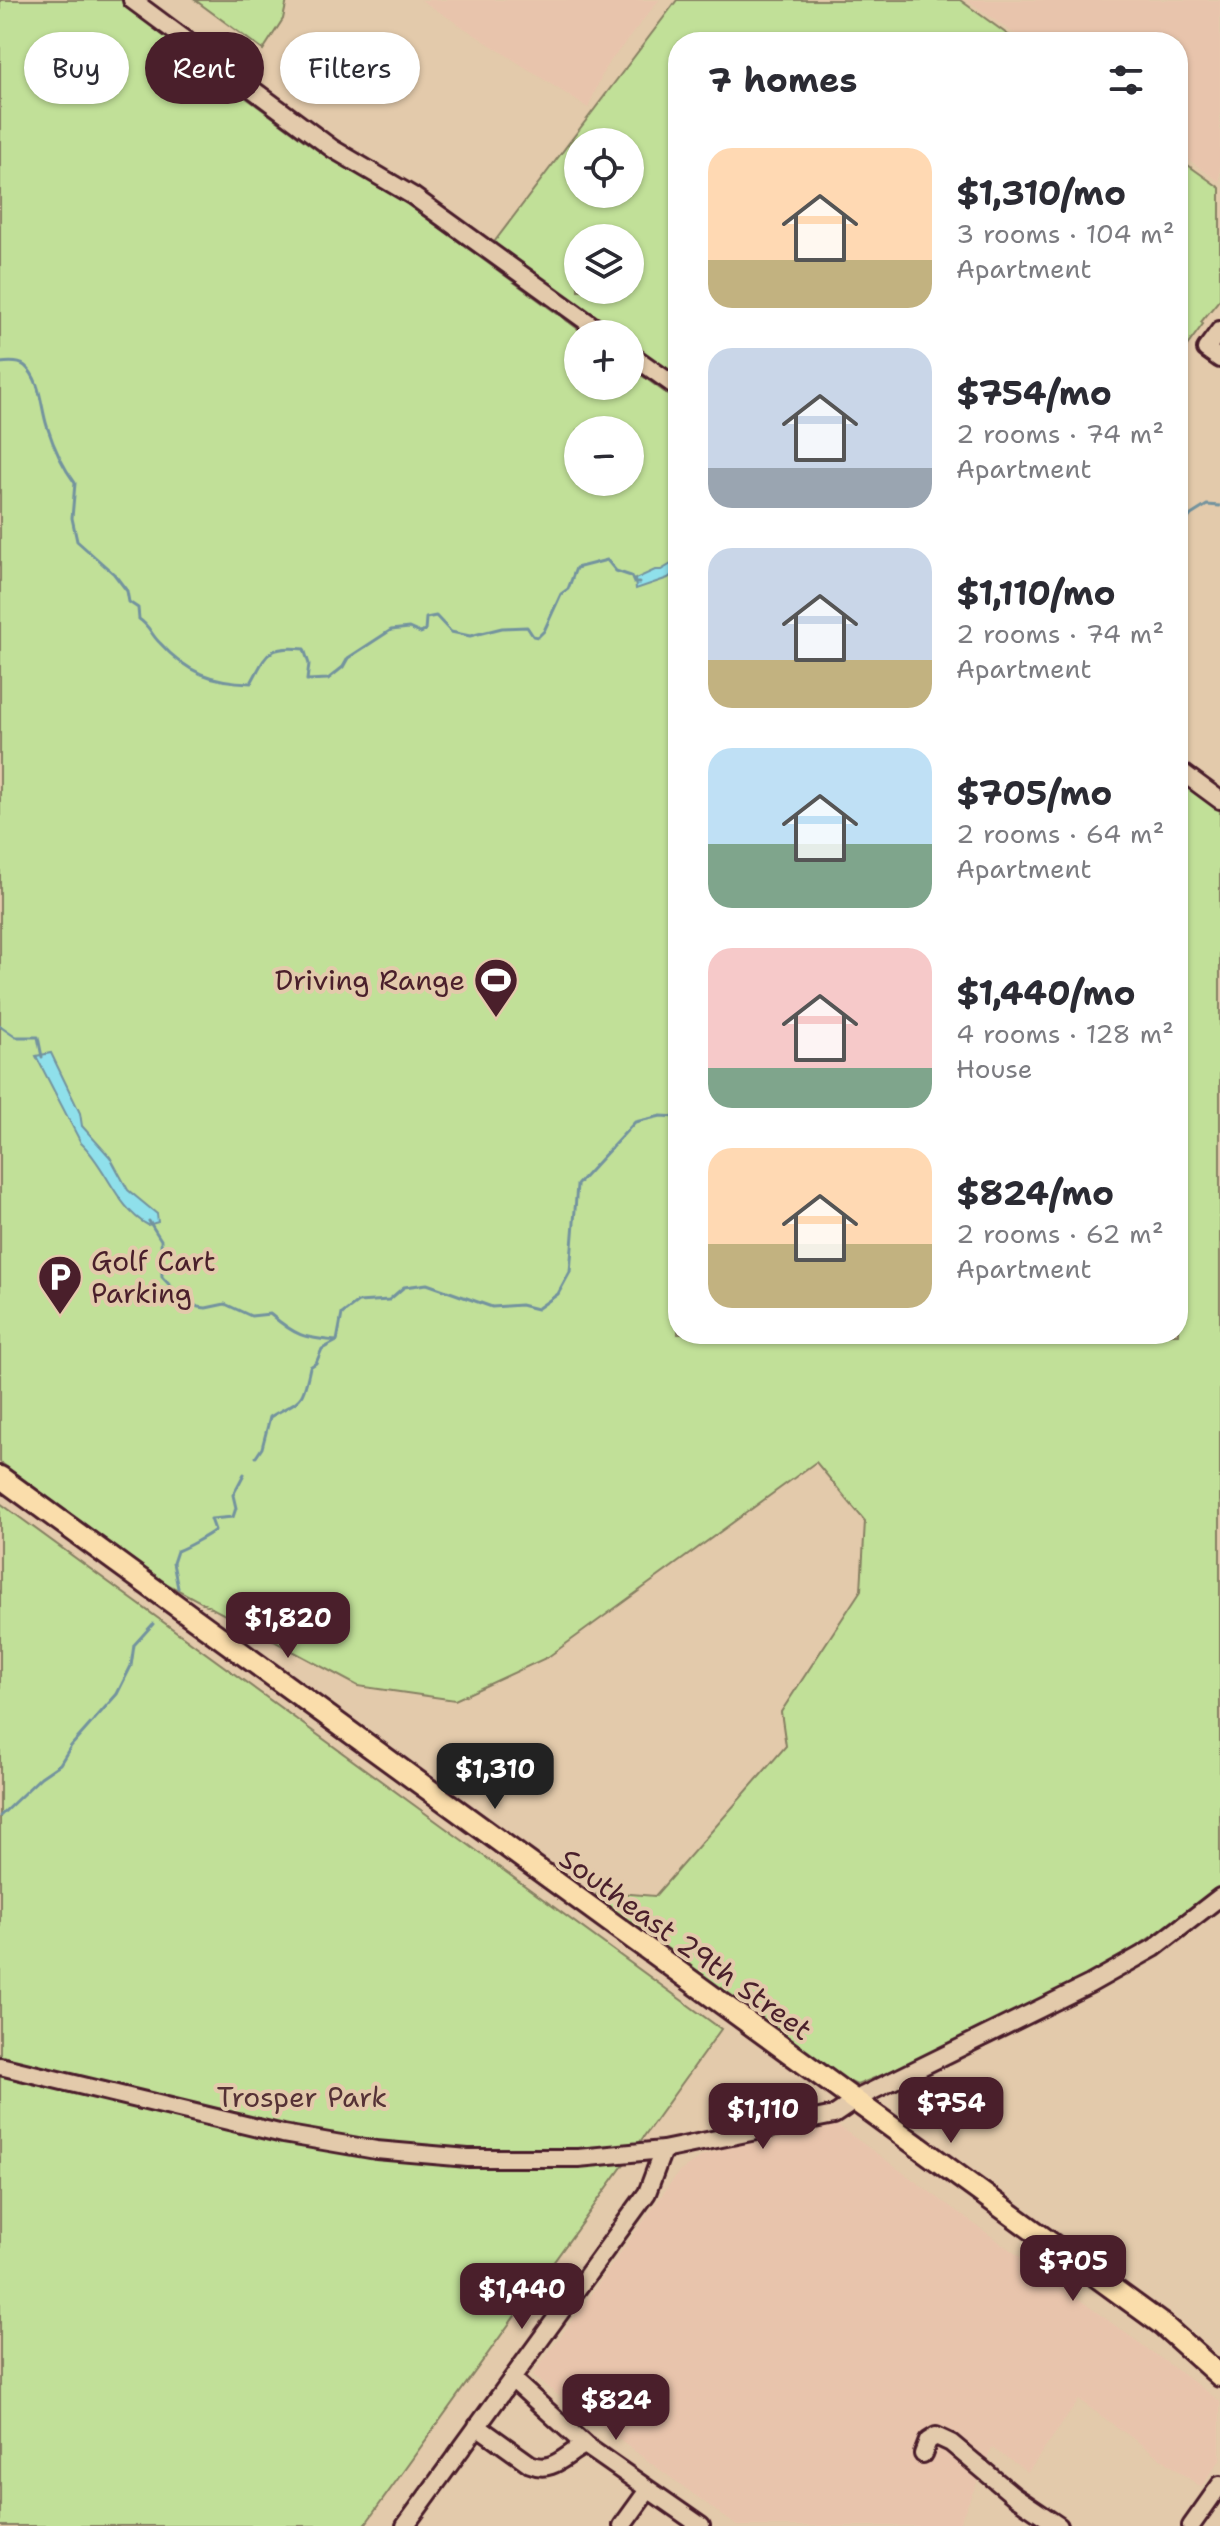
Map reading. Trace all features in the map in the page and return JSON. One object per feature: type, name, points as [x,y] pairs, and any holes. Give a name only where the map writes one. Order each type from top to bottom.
[{"type":"main road","name":"Southeast 29th Street","points":[[0,1477],[153,1596],[1020,2230],[1155,2336],[1219,2376]]},
{"type":"main road","name":"Southeast 29th Street","points":[[0,1493],[153,1596]]},
{"type":"street","points":[[132,0],[333,149],[404,190],[585,320]]},
{"type":"street","points":[[1213,354],[1220,330]]},
{"type":"street","points":[[644,364],[668,381]]},
{"type":"street","points":[[1188,776],[1220,800]]},
{"type":"street","points":[[0,2066],[283,2134],[376,2150],[444,2157],[540,2159],[614,2156],[663,2150],[834,2115],[1154,1948],[1220,1897]]},
{"type":"street","points":[[405,2526],[647,2193],[663,2150]]},
{"type":"street","points":[[512,2379],[585,2445],[701,2526]]},
{"type":"street","points":[[477,2426],[539,2468],[555,2466],[585,2445]]},
{"type":"street","points":[[923,2454],[928,2441],[936,2436],[951,2443],[1013,2495],[1059,2526]]},
{"type":"street","points":[[1191,2526],[1220,2485]]},
{"type":"street","points":[[622,2526],[648,2490]]},
{"type":"shaded area","points":[[421,0],[659,0],[605,68],[588,108]]},
{"type":"shaded area","points":[[967,0],[1220,0],[1220,182],[1188,159],[1188,32],[1012,32]]},
{"type":"shaded area","points":[[837,2125],[1220,2401],[1220,2460],[1201,2487],[1079,2400],[1028,2472],[992,2448],[958,2526],[737,2526],[532,2376],[678,2173],[702,2156],[736,2145]]},
{"type":"green space","points":[[0,0],[123,0],[167,32],[145,32],[145,104],[255,104],[321,153],[400,199],[566,320],[564,400],[644,400],[644,377],[668,395],[668,1344],[1188,1344],[1188,787],[1220,811],[1220,1886],[1178,1919],[1084,1981],[926,2057],[857,2085],[830,2073],[595,1898],[602,1882],[618,1893],[655,1896],[786,1746],[781,1712],[861,1590],[865,1521],[816,1462],[548,1657],[455,1700],[358,1686],[165,1583],[0,1462]]},
{"type":"green space","points":[[195,0],[287,0],[283,19],[264,48],[264,32],[239,32]]},
{"type":"green space","points":[[677,0],[960,0],[1004,32],[668,32],[668,374],[644,356],[644,320],[594,320],[572,304],[644,304],[644,224],[564,224],[564,299],[497,250],[495,241],[564,150],[564,208],[644,208],[644,128],[580,128]]},
{"type":"green space","points":[[1188,165],[1220,188],[1220,299],[1201,322],[1203,324],[1188,344]]},
{"type":"green space","name":"Trosper Park","points":[[0,1503],[721,2029],[364,2526],[0,2526]]},
{"type":"water","points":[[668,566],[668,578],[636,589],[635,579]]},
{"type":"water","points":[[51,1053],[80,1113],[82,1126],[110,1157],[128,1190],[157,1214],[158,1222],[148,1225],[128,1209],[81,1143],[36,1056]]},
{"type":"waterway","points":[[0,363],[22,364],[34,379],[52,441],[75,483],[72,518],[77,541],[114,574],[127,591],[129,602],[138,608],[139,619],[157,640],[190,669],[212,678],[251,683],[265,658],[275,650],[292,648],[304,649],[309,664],[307,680],[328,679],[343,667],[348,658],[391,630],[409,628],[420,633],[425,631],[426,618],[436,616],[451,632],[470,636],[502,628],[527,627],[533,636],[538,637],[544,631],[561,594],[568,589],[576,568],[607,560],[616,571],[631,576],[634,583],[639,583]]},
{"type":"waterway","points":[[1188,519],[1207,505],[1220,506]]},
{"type":"waterway","points":[[0,1026],[16,1037],[38,1037],[42,1057]]},
{"type":"waterway","points":[[337,1341],[342,1314],[358,1302],[389,1300],[404,1287],[427,1284],[492,1307],[521,1305],[537,1309],[558,1294],[570,1272],[577,1185],[635,1122],[668,1116]]},
{"type":"waterway","points":[[149,1221],[161,1240],[162,1277],[182,1298],[198,1307],[225,1304],[251,1316],[270,1314],[300,1335],[337,1341]]},
{"type":"waterway","points":[[256,1457],[262,1448],[270,1417],[299,1400],[310,1367],[316,1363],[322,1349],[337,1341]]},
{"type":"waterway","points":[[178,1588],[173,1563],[177,1551],[215,1530],[211,1519],[233,1517],[236,1508],[233,1495],[244,1474]]},
{"type":"waterway","points":[[0,1816],[41,1777],[60,1764],[71,1746],[117,1694],[131,1666],[134,1645],[153,1624]]},
{"type":"place","name":"Driving Range","points":[[496,1019]]},
{"type":"place","name":"Golf Cart Parking","points":[[60,1316]]}]
